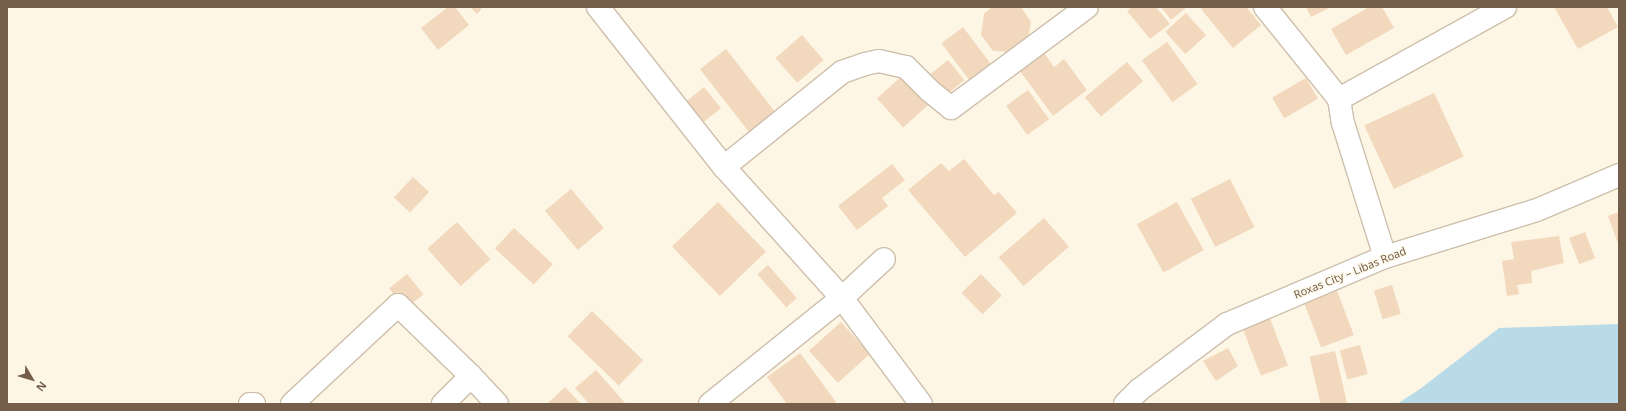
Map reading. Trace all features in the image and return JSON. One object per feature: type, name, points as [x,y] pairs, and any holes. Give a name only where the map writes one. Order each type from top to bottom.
[{"type":"street","points":[[598,7],[724,167],[842,298],[921,404]]},
{"type":"street","points":[[724,167],[842,72],[864,64],[879,61],[906,67],[930,91],[951,108],[1087,7]]},
{"type":"street","points":[[1265,7],[1339,99],[1343,123],[1385,257]]},
{"type":"street","points":[[1339,99],[1505,7]]},
{"type":"street","name":"Roxas City – Libas Road","points":[[1124,404],[1139,390],[1227,324],[1385,257],[1537,210],[1619,175]]},
{"type":"street","points":[[710,404],[842,298],[884,259]]},
{"type":"street","points":[[292,404],[398,305],[471,376],[497,404]]},
{"type":"street","points":[[443,404],[471,376]]},
{"type":"water","points":[[1619,324],[1619,404],[1397,404],[1420,389],[1499,328]]},
{"type":"building","points":[[448,7],[455,7],[469,25],[438,50],[421,28]]},
{"type":"building","points":[[470,7],[483,7],[477,14]]},
{"type":"building","points":[[992,7],[1021,7],[1031,22],[1028,40],[1014,52],[993,51],[981,35],[984,14]]},
{"type":"building","points":[[1132,7],[1156,7],[1170,24],[1150,39],[1127,11]]},
{"type":"building","points":[[1161,7],[1187,7],[1171,20]]},
{"type":"building","points":[[1203,7],[1246,7],[1261,25],[1233,48],[1201,9]]},
{"type":"building","points":[[1306,7],[1331,7],[1311,17]]},
{"type":"building","points":[[1369,7],[1382,7],[1394,28],[1346,55],[1331,29]]},
{"type":"building","points":[[1554,7],[1607,7],[1618,27],[1578,49]]},
{"type":"building","points":[[1186,13],[1206,35],[1185,54],[1165,32]]},
{"type":"building","points":[[963,27],[991,64],[969,80],[941,43]]},
{"type":"building","points":[[802,35],[824,60],[797,83],[776,58]]},
{"type":"building","points":[[1167,42],[1198,84],[1172,102],[1142,60]]},
{"type":"building","points":[[726,49],[775,112],[749,132],[700,69]]},
{"type":"building","points":[[1044,53],[1054,67],[1064,59],[1087,90],[1053,116],[1020,71]]},
{"type":"building","points":[[948,60],[964,80],[947,94],[931,74]]},
{"type":"building","points":[[1127,62],[1143,81],[1101,117],[1085,97]]},
{"type":"building","points":[[903,75],[929,104],[903,127],[877,98]]},
{"type":"building","points":[[1306,78],[1318,99],[1284,118],[1272,98]]},
{"type":"building","points":[[704,87],[721,108],[698,127],[681,106]]},
{"type":"building","points":[[1028,90],[1049,119],[1027,135],[1006,106]]},
{"type":"building","points":[[1434,93],[1464,156],[1394,189],[1364,126]]},
{"type":"building","points":[[964,159],[994,195],[999,192],[1017,213],[965,257],[908,190],[941,163],[949,171]]},
{"type":"building","points":[[892,164],[905,180],[882,198],[888,206],[857,230],[838,206]]},
{"type":"building","points":[[413,177],[429,192],[410,212],[394,197]]},
{"type":"building","points":[[1230,179],[1255,227],[1215,247],[1191,199]]},
{"type":"building","points":[[571,189],[604,228],[578,250],[545,211]]},
{"type":"building","points":[[718,202],[766,252],[720,296],[672,246]]},
{"type":"building","points":[[1177,202],[1204,250],[1163,272],[1137,224]]},
{"type":"building","points":[[1619,212],[1619,246],[1608,216]]},
{"type":"building","points":[[1044,218],[1069,247],[1024,286],[999,257]]},
{"type":"building","points":[[457,222],[490,259],[461,286],[427,249]]},
{"type":"building","points":[[514,228],[553,264],[534,285],[495,248]]},
{"type":"building","points":[[1585,232],[1595,258],[1579,264],[1569,238]]},
{"type":"building","points":[[1559,236],[1564,263],[1531,271],[1532,283],[1517,285],[1519,294],[1507,296],[1502,261],[1514,259],[1511,242]]},
{"type":"building","points":[[768,265],[797,298],[786,307],[757,274]]},
{"type":"building","points":[[407,274],[423,294],[405,309],[389,288]]},
{"type":"building","points":[[981,274],[1002,296],[982,314],[962,293]]},
{"type":"building","points":[[1392,285],[1401,314],[1383,319],[1374,291]]},
{"type":"building","points":[[1337,291],[1354,335],[1321,347],[1304,304]]},
{"type":"building","points":[[592,311],[643,360],[619,385],[568,336]]},
{"type":"building","points":[[1269,316],[1288,365],[1261,376],[1242,326]]},
{"type":"building","points":[[841,322],[870,354],[838,383],[809,351]]},
{"type":"building","points":[[1360,345],[1368,374],[1347,379],[1340,350]]},
{"type":"building","points":[[1228,348],[1238,366],[1216,381],[1203,361]]},
{"type":"building","points":[[1335,351],[1347,404],[1321,404],[1310,357]]},
{"type":"building","points":[[800,353],[836,402],[834,404],[787,404],[767,377]]},
{"type":"building","points":[[596,370],[626,404],[589,404],[575,388]]},
{"type":"building","points":[[565,387],[581,404],[547,404]]}]
